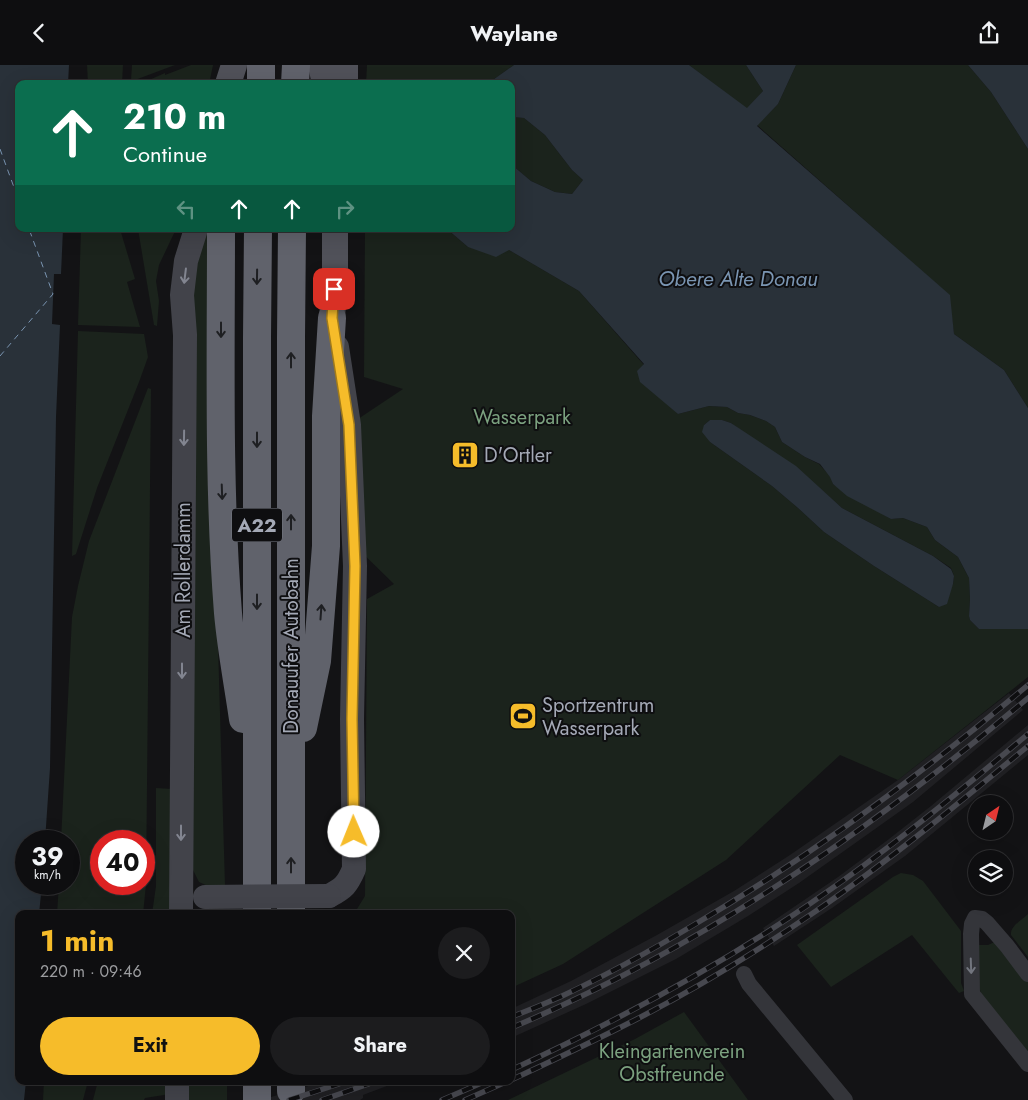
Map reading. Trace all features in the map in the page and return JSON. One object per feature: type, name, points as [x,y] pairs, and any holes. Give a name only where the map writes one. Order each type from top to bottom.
[{"type":"highway","points":[[261,65],[261,80]]},
{"type":"highway","points":[[295,80],[296,65]]},
{"type":"highway","points":[[221,232],[223,526],[228,605],[257,822]]},
{"type":"highway","name":"Donauufer Autobahn","points":[[257,910],[258,232]]},
{"type":"highway","name":"Donauufer Autobahn","points":[[291,910],[292,232]]},
{"type":"highway","points":[[291,781],[317,661],[326,546],[326,416],[332,318]]},
{"type":"highway","points":[[257,1085],[257,1100]]},
{"type":"main road","points":[[229,80],[234,65]]},
{"type":"main road","points":[[321,65],[324,80]]},
{"type":"main road","points":[[345,65],[345,80]]},
{"type":"main road","points":[[332,318],[335,232]]},
{"type":"street","name":"Am Rollerdamm","points":[[181,905],[185,335],[182,295],[186,261],[195,232]]},
{"type":"street","points":[[181,905],[205,897],[329,896],[348,883],[354,869],[352,719],[355,566],[349,425],[332,318]]},
{"type":"street","points":[[1028,974],[988,923],[982,919],[975,918],[971,934],[972,994],[1028,1064]]},
{"type":"street","points":[[744,974],[749,984],[845,1100]]},
{"type":"street","points":[[176,1100],[177,1085]]},
{"type":"shaded area","points":[[1009,693],[1023,710],[913,802],[799,883],[748,916],[676,959],[586,1004],[515,1036],[515,1007],[571,981],[734,891],[790,855],[898,780]]},
{"type":"shaded area","points":[[1028,725],[1028,755],[979,795],[968,795],[968,804],[905,856],[832,908],[774,946],[763,928],[838,877],[931,806]]},
{"type":"shaded area","points":[[312,1085],[389,1085],[363,1095],[363,1098],[360,1100],[261,1100]]},
{"type":"green space","points":[[87,65],[123,65],[122,80],[88,80]]},
{"type":"green space","points":[[132,65],[175,65],[131,80]]},
{"type":"green space","points":[[191,65],[213,65],[210,80],[149,80],[165,73],[165,75]]},
{"type":"green space","points":[[367,65],[514,65],[493,80],[366,80]]},
{"type":"green space","points":[[689,65],[746,65],[763,91],[747,109]]},
{"type":"green space","points":[[796,65],[968,65],[991,92],[1028,149],[1028,408],[1004,370],[954,334],[949,295],[757,125],[778,104]]},
{"type":"green space","points":[[515,117],[524,118],[545,135],[572,170],[583,180],[572,194],[555,192],[531,181],[515,168]]},
{"type":"green space","points":[[81,232],[121,232],[135,279],[127,282],[140,327],[78,325]]},
{"type":"green space","points":[[138,232],[175,232],[159,265],[156,281],[159,301],[157,326],[154,325]]},
{"type":"green space","points":[[210,232],[212,437],[225,886],[210,887],[199,882],[190,864],[193,273],[201,234]]},
{"type":"green space","name":"Wasserpark","points":[[365,232],[450,232],[468,247],[509,250],[579,291],[644,365],[678,414],[709,406],[727,407],[738,413],[766,421],[775,427],[782,442],[819,464],[831,477],[833,484],[891,519],[903,518],[927,527],[935,540],[958,557],[969,578],[970,620],[979,629],[1028,629],[1028,677],[898,780],[840,755],[726,860],[563,964],[515,986],[515,910],[357,910],[365,896],[367,599],[394,584],[354,545],[349,425],[403,389],[364,377]],"holes":[[[710,420],[722,420],[731,423],[824,492],[842,508],[933,556],[951,568],[954,576],[953,584],[939,607],[824,532],[772,486],[710,442],[704,425]]]},
{"type":"green space","points":[[78,331],[144,334],[148,357],[97,488],[76,554],[72,556]]},
{"type":"green space","points":[[148,388],[151,389],[147,830],[90,830],[90,895],[145,895],[143,910],[57,910],[58,895],[80,895],[80,830],[62,830],[72,617],[89,541]]},
{"type":"green space","points":[[156,788],[172,789],[172,910],[153,910],[155,893]]},
{"type":"green space","points":[[901,873],[913,875],[923,881],[961,931],[961,983],[964,991],[959,993],[912,935],[831,987],[797,945]]},
{"type":"green space","points":[[1028,914],[1028,957],[1011,935],[1011,932],[1014,926]]},
{"type":"green space","points":[[997,941],[1028,980],[1028,1057],[981,994],[977,977],[978,945],[988,945]]},
{"type":"green space","name":"Kleingartenverein Obstfreunde","points":[[684,1012],[748,1100],[508,1100],[635,1039]]},
{"type":"green space","points":[[44,1085],[87,1085],[83,1100],[43,1100]]},
{"type":"green space","points":[[97,1085],[170,1085],[170,1094],[145,1098],[144,1100],[93,1100]]},
{"type":"green space","points":[[189,1085],[227,1085],[227,1100],[189,1100]]},
{"type":"water","points":[[0,65],[69,65],[68,80],[15,80],[15,232],[63,232],[61,274],[54,274],[52,324],[60,325],[56,417],[50,768],[46,830],[15,830],[15,895],[41,895],[39,910],[15,910],[15,1085],[26,1085],[24,1100],[0,1100]]},
{"type":"water","name":"Obere Alte Donau","points":[[514,65],[689,65],[747,108],[763,91],[746,65],[796,65],[778,104],[757,126],[950,295],[954,334],[1004,370],[1028,408],[1028,629],[979,629],[970,620],[969,616],[969,578],[958,557],[935,540],[927,527],[903,518],[891,519],[847,496],[833,484],[820,464],[782,442],[775,427],[766,421],[738,413],[727,407],[709,406],[678,414],[640,382],[637,371],[644,364],[579,291],[509,250],[496,257],[468,247],[450,232],[515,232],[515,168],[531,181],[555,192],[572,194],[583,180],[572,170],[545,135],[524,118],[515,117],[515,80],[493,80]]},
{"type":"water","points":[[968,65],[1028,65],[1028,149],[991,92]]},
{"type":"water","points":[[710,420],[722,420],[731,423],[796,466],[842,508],[933,556],[951,569],[954,576],[947,604],[939,607],[824,532],[772,486],[710,442],[702,432],[704,425]]},
{"type":"ferry route","points":[[0,149],[15,190]]},
{"type":"ferry route","points":[[0,356],[53,294],[30,232]]},
{"type":"railway","points":[[515,1015],[560,997],[612,971],[741,897],[825,841],[908,781],[1028,685]]},
{"type":"railway","points":[[515,1026],[581,996],[650,961],[782,883],[908,794],[1028,698]]},
{"type":"railway","points":[[515,1068],[588,1033],[664,993],[775,927],[895,842],[1028,734]]},
{"type":"railway","points":[[515,1078],[660,1007],[773,940],[844,892],[950,810],[1028,746]]},
{"type":"railway","points":[[289,1100],[336,1085]]},
{"type":"railway","points":[[322,1100],[365,1085]]},
{"type":"railway","points":[[442,1100],[477,1085]]},
{"type":"railway","points":[[465,1100],[499,1085]]},
{"type":"place","name":"D'Ortler","points":[[465,455]]},
{"type":"place","name":"Sportzentrum Wasserpark","points":[[523,716]]},
{"type":"route","points":[[334,289],[332,318],[349,425],[355,566],[352,719],[354,832]]}]
